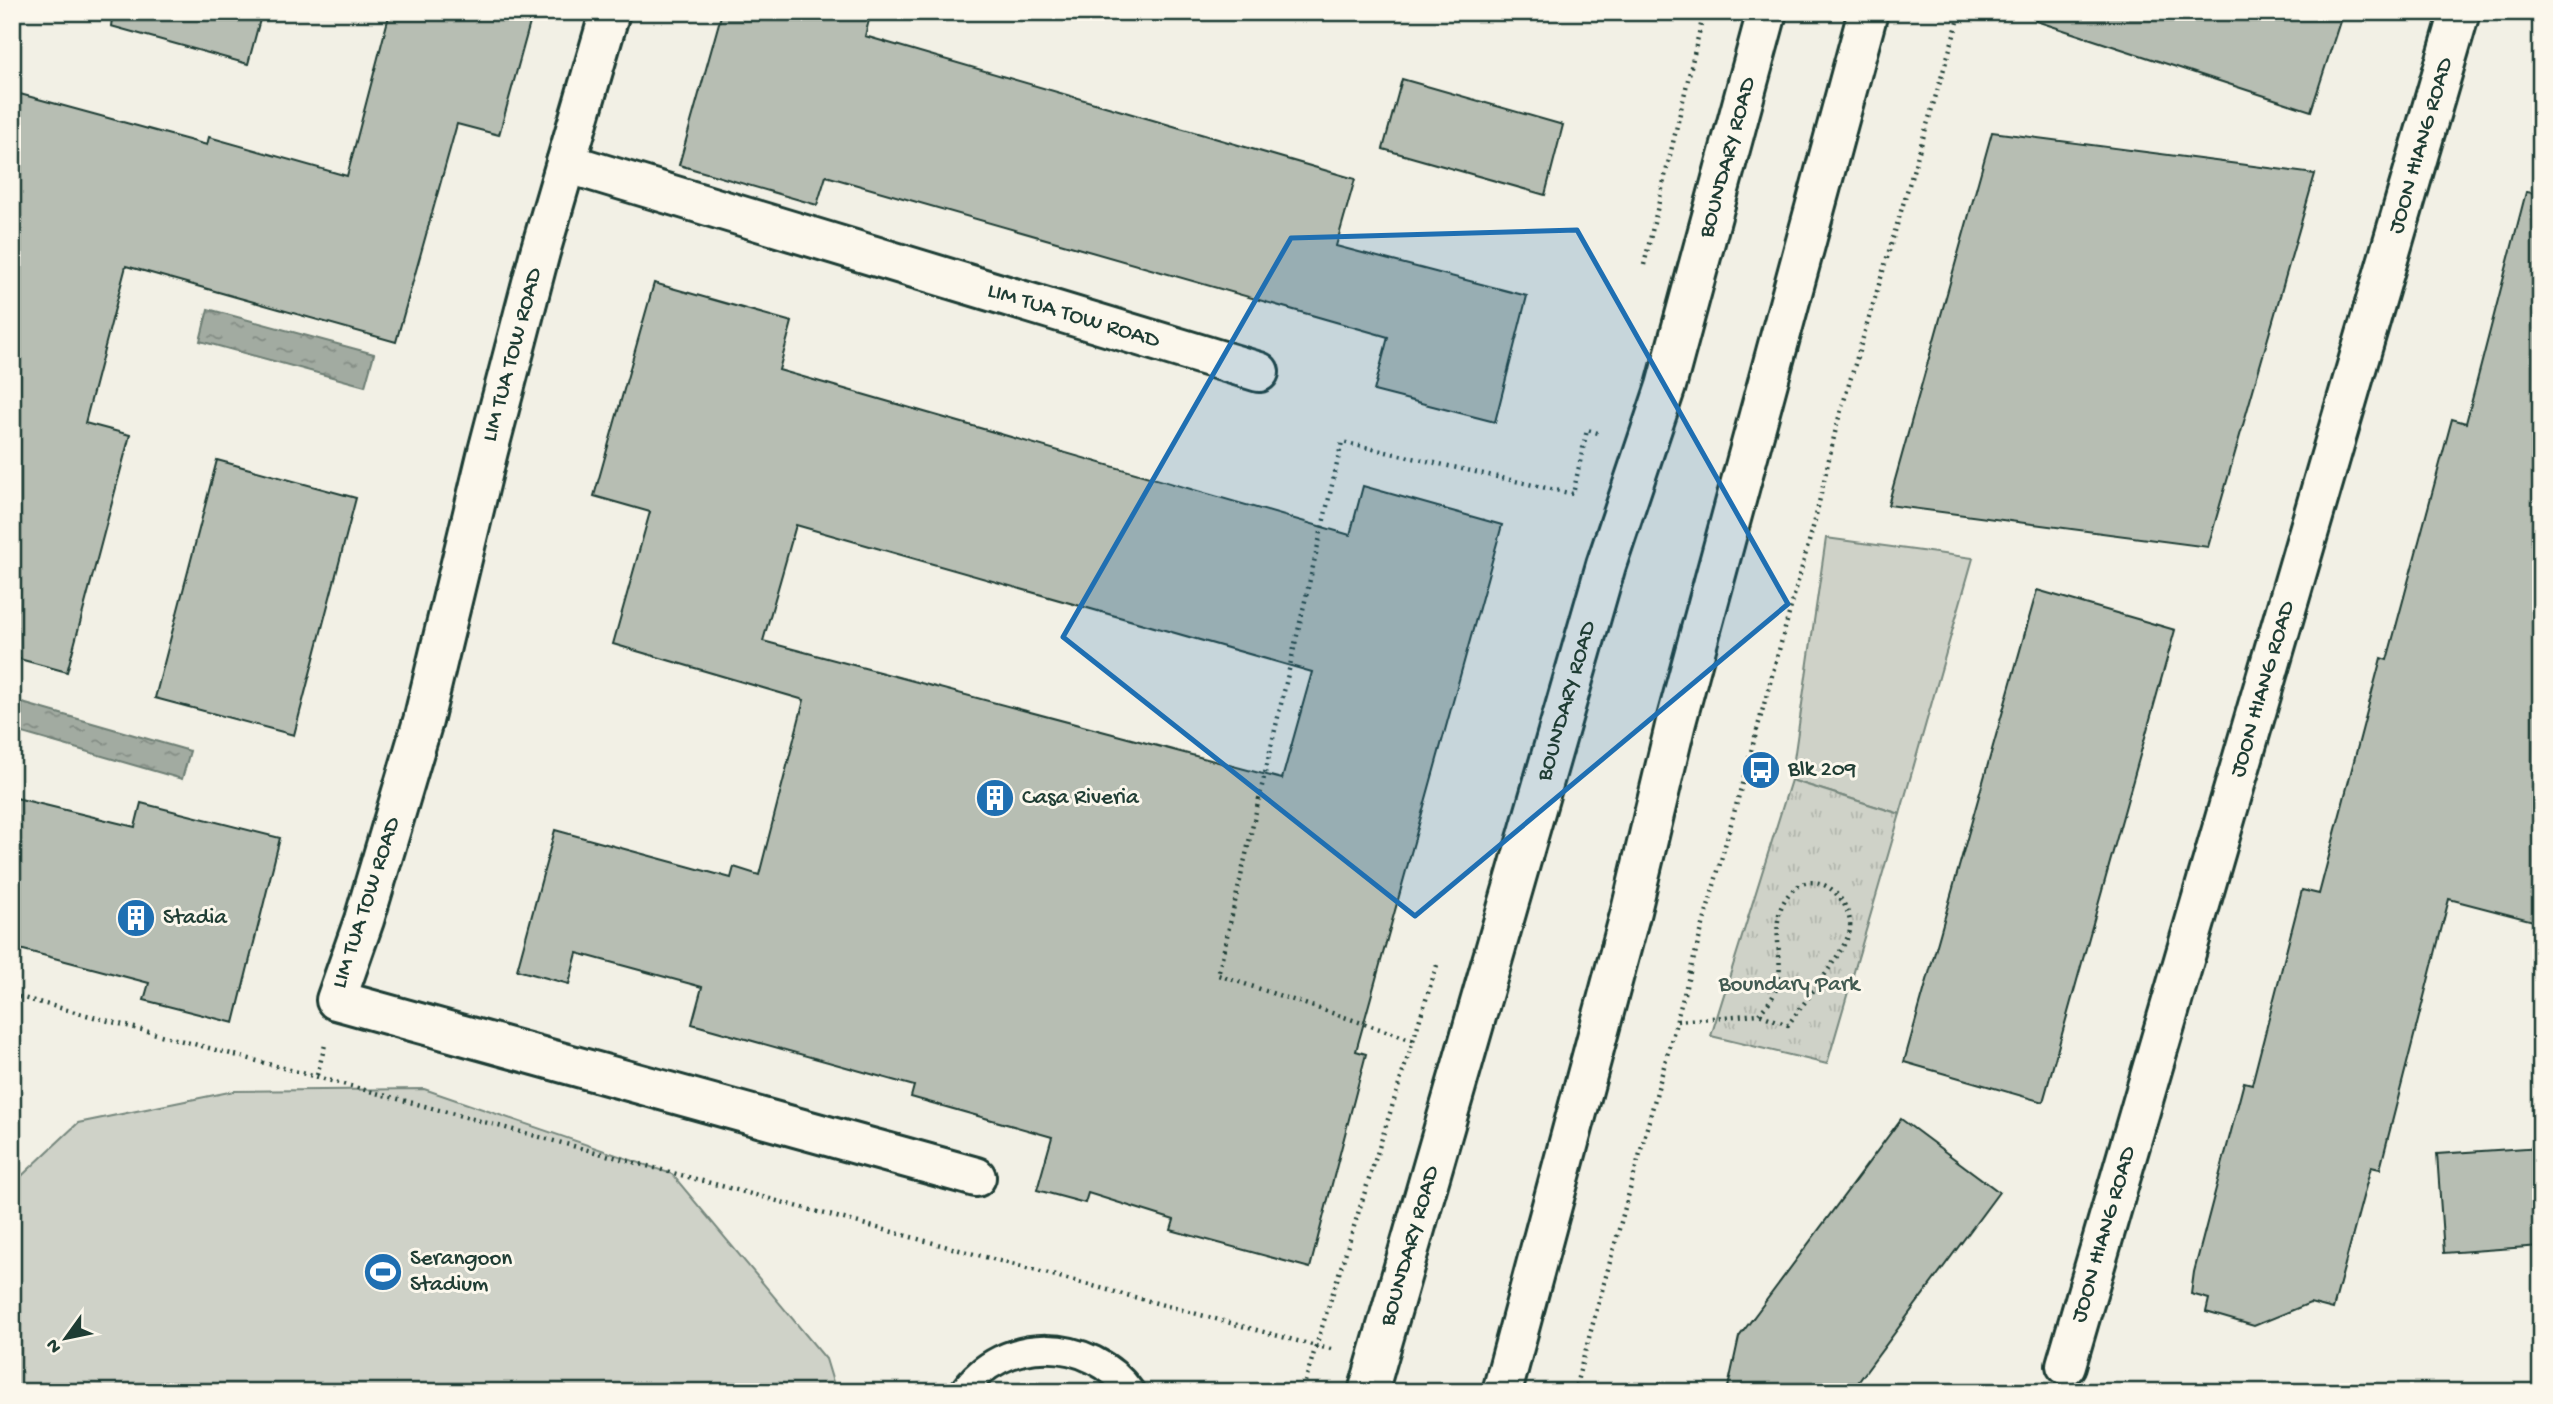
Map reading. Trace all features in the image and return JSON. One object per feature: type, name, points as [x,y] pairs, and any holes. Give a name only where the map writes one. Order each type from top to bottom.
[{"type":"street","name":"LIM TUA TOW ROAD","points":[[610,12],[488,451],[423,721],[336,1000],[976,1177]]},
{"type":"street","name":"BOUNDARY ROAD","points":[[1368,1392],[1606,565],[1666,386],[1768,12]]},
{"type":"street","points":[[1502,1392],[1631,911],[1676,722],[1868,12]]},
{"type":"street","name":"JOON HIANG ROAD","points":[[2066,1365],[2460,12]]},
{"type":"street","name":"LIM TUA TOW ROAD","points":[[566,163],[1259,372]]},
{"type":"lane","points":[[963,1392],[972,1377],[1002,1357],[1035,1348],[1070,1350],[1103,1364],[1131,1392]]},
{"type":"path","points":[[1574,1392],[1815,520],[1837,424],[1961,12]]},
{"type":"path","points":[[1413,1040],[1218,975],[1342,442],[1573,494],[1587,430]]},
{"type":"path","points":[[1676,1021],[1759,1014],[1788,1025],[1850,930],[1839,896],[1825,884],[1808,882],[1791,892],[1781,908],[1776,929],[1780,963],[1775,992],[1759,1014]]},
{"type":"path","points":[[12,995],[1316,1346],[1302,1392]]},
{"type":"highlighted area","points":[[1577,230],[1788,604],[1415,916],[1063,637],[1291,238]]},
{"type":"green space","points":[[1826,538],[1973,558],[1900,814],[1791,780]]},
{"type":"green space","name":"Boundary Park","points":[[1791,780],[1900,814],[1827,1064],[1711,1036]]},
{"type":"green space","name":"Serangoon Stadium","points":[[424,1089],[672,1174],[826,1359],[836,1392],[12,1392],[12,1185],[78,1123],[234,1091]]},
{"type":"water","points":[[208,309],[374,354],[365,386],[200,341]]},
{"type":"water","points":[[12,700],[190,751],[182,779],[12,730]]},
{"type":"building","points":[[113,12],[262,12],[248,64],[111,26]]},
{"type":"building","points":[[390,12],[533,12],[499,135],[457,124],[396,342],[126,266],[85,423],[130,435],[67,672],[12,657],[12,123],[20,94],[207,145],[209,137],[347,176]]},
{"type":"building","points":[[722,12],[871,12],[865,36],[1355,179],[1336,246],[1527,296],[1495,422],[1374,391],[1388,337],[826,176],[817,205],[679,165]]},
{"type":"building","points":[[2037,12],[2343,12],[2311,111],[2036,21]]},
{"type":"building","points":[[1402,79],[1563,125],[1545,195],[1383,149]]},
{"type":"building","points":[[1992,132],[2315,174],[2208,547],[1888,505]]},
{"type":"building","points":[[2526,192],[2541,194],[2541,923],[2449,899],[2380,1169],[2371,1167],[2333,1309],[2310,1303],[2254,1326],[2206,1312],[2209,1299],[2191,1294],[2194,1272],[2244,1082],[2252,1084],[2302,890],[2319,894],[2381,658],[2387,660],[2452,419],[2466,423]]},
{"type":"building","points":[[654,283],[792,322],[779,370],[1350,535],[1363,486],[1502,525],[1356,1051],[1366,1054],[1310,1268],[1171,1230],[1174,1220],[1088,1193],[1085,1203],[1037,1190],[1052,1137],[911,1097],[914,1086],[692,1024],[702,987],[577,953],[569,984],[517,970],[555,830],[731,878],[734,867],[759,875],[804,700],[613,644],[650,512],[594,496]],"holes":[[[796,525],[1312,672],[1282,779],[763,641]]]},
{"type":"building","points":[[217,460],[356,498],[294,735],[155,698]]},
{"type":"building","points":[[2037,590],[2175,630],[2043,1102],[1904,1062]]},
{"type":"building","name":"Stadia","points":[[12,797],[135,827],[141,803],[280,838],[234,1023],[144,1000],[149,983],[12,947]]},
{"type":"building","points":[[1901,1119],[1999,1192],[1851,1392],[1727,1392],[1739,1337]]},
{"type":"building","points":[[2541,1147],[2541,1246],[2444,1253],[2437,1154]]},
{"type":"place","name":"Blk 209","points":[[1761,770]]},
{"type":"place","name":"Casa Riveria","points":[[995,798]]},
{"type":"place","name":"Stadia","points":[[136,918]]},
{"type":"place","name":"Serangoon Stadium","points":[[383,1272]]}]
